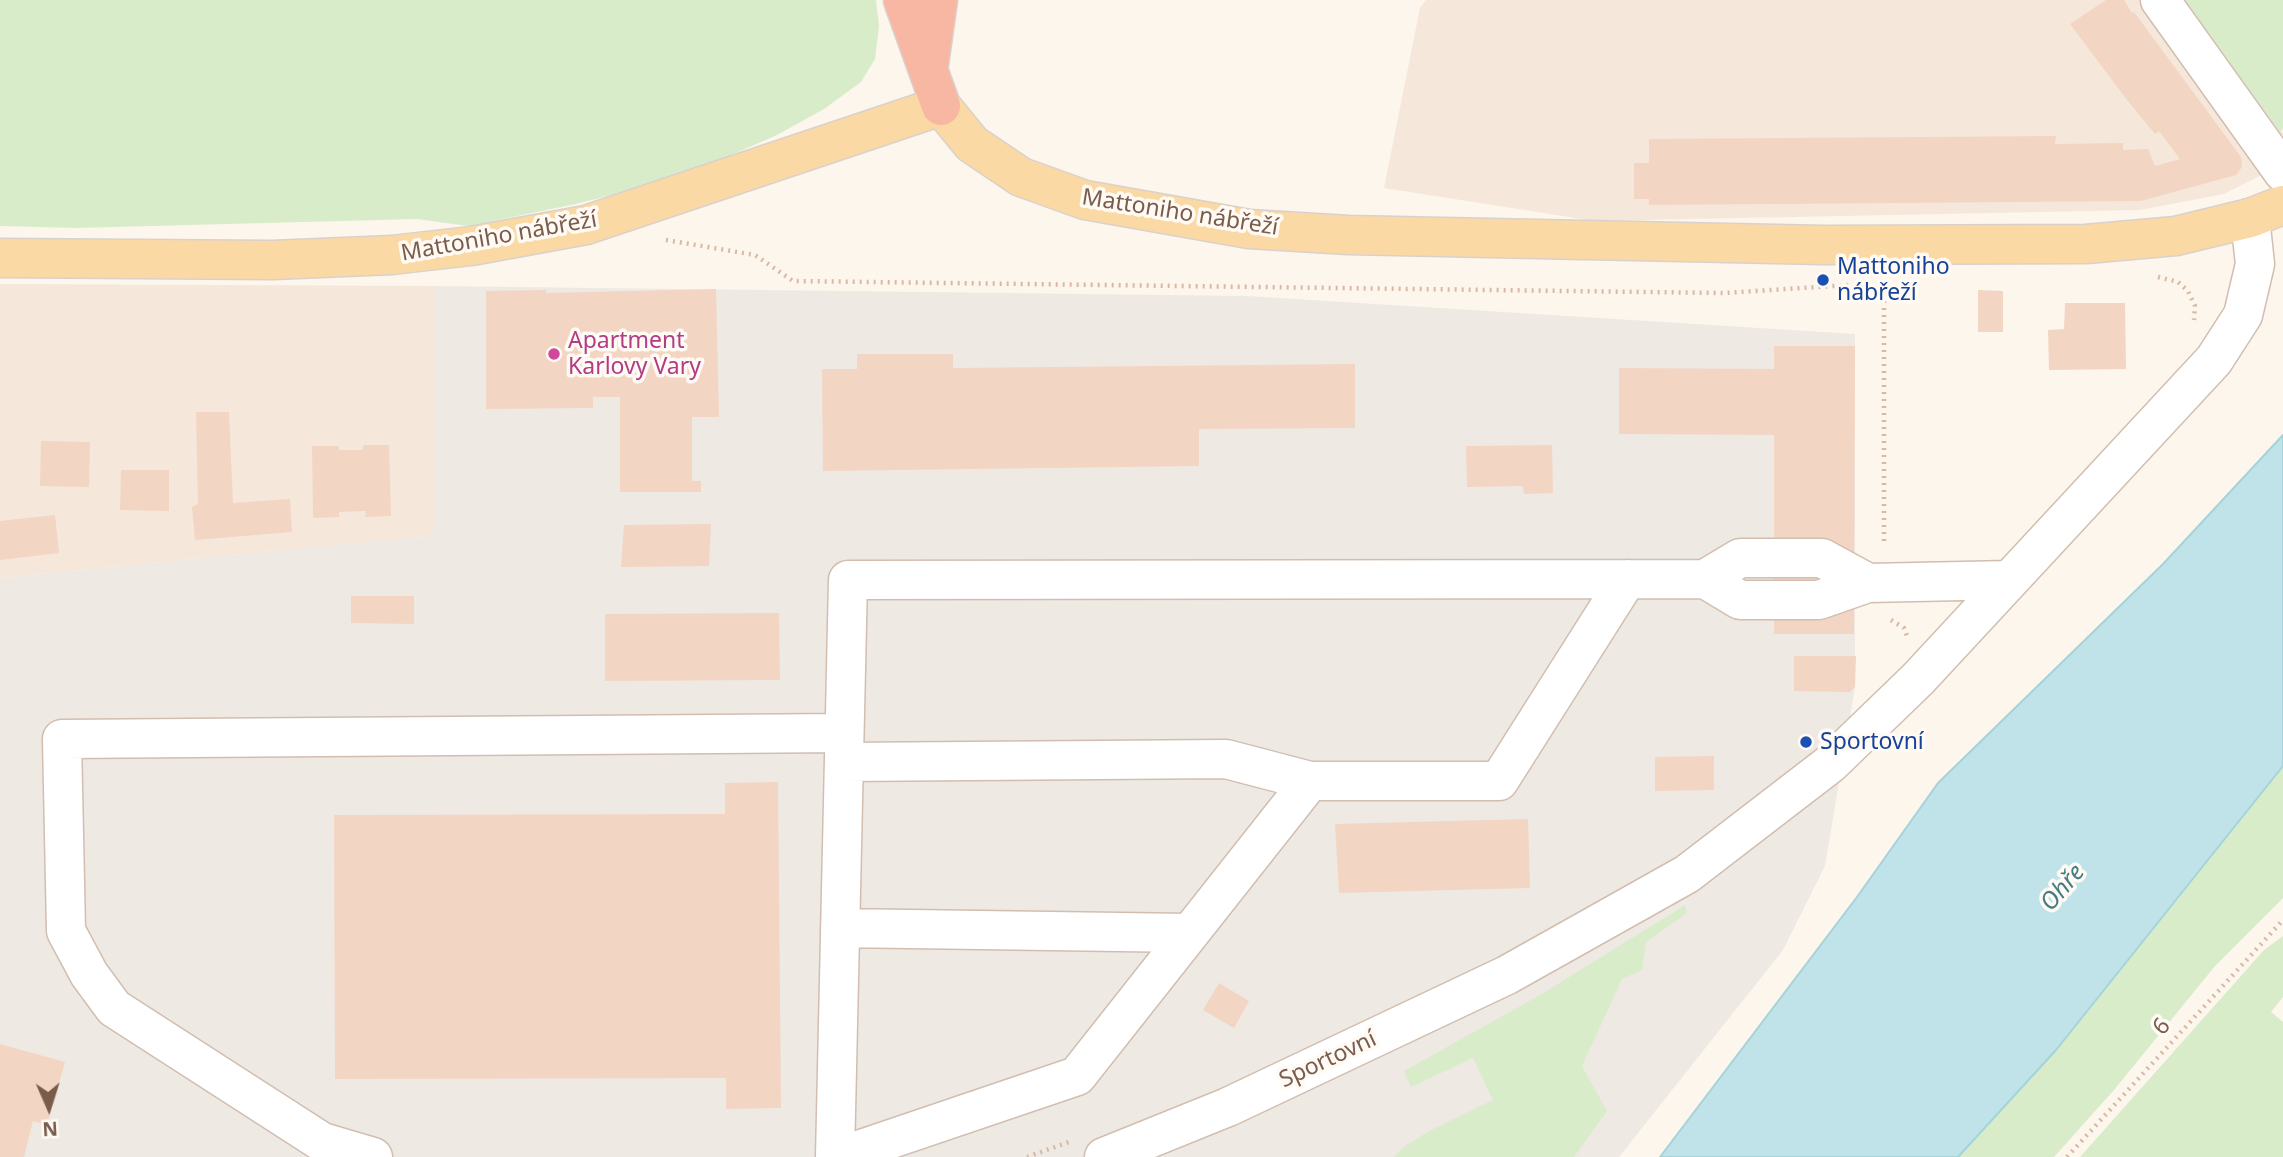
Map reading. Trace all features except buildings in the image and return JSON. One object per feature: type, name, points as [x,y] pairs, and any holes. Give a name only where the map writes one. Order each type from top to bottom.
[{"type":"highway","points":[[904,0],[941,106]]},
{"type":"highway","points":[[929,69],[938,0]]},
{"type":"main road","name":"Mattoniho nábřeží","points":[[0,258],[273,260],[393,255],[471,246],[586,225],[941,106],[972,144],[1021,177],[1085,201],[1249,229],[1348,235],[1809,245],[2073,244],[2176,236],[2267,212]]},
{"type":"street","points":[[2160,0],[2283,172]]},
{"type":"street","name":"Sportovní","points":[[1091,1148],[1228,1107],[1507,975],[1687,874],[1830,764],[1918,679],[2214,360],[2243,315],[2267,212]]},
{"type":"street","points":[[1310,781],[1077,1076],[836,1157],[848,580],[1705,579],[1740,558],[1822,558],[1877,600],[2010,580]]},
{"type":"street","points":[[373,1157],[322,1142],[114,1008],[89,974],[66,931],[62,739],[844,748],[1226,759],[1310,781],[1499,780],[1627,579]]},
{"type":"street","points":[[840,928],[1190,933]]},
{"type":"path","points":[[664,239],[755,256],[793,281],[1724,293],[1857,285]]},
{"type":"path","points":[[2145,277],[2158,276],[2178,282],[2188,290],[2195,306],[2193,327]]},
{"type":"path","points":[[1884,283],[1884,541]]},
{"type":"path","points":[[1871,284],[1892,283]]},
{"type":"path","points":[[1877,600],[1904,628],[1910,646]]},
{"type":"path","name":"6","points":[[2067,1157],[2283,920]]},
{"type":"path","points":[[1027,1157],[1091,1148]]},
{"type":"shaded area","points":[[1426,0],[2185,0],[2283,133],[2283,164],[2224,194],[2140,210],[1594,221],[1384,188],[1420,8]]},
{"type":"shaded area","points":[[0,284],[435,286],[435,535],[0,578]]},
{"type":"shaded area","points":[[435,286],[1247,296],[1855,334],[1855,687],[1825,866],[1783,950],[1619,1157],[0,1157],[0,578],[434,535]]},
{"type":"green space","points":[[0,0],[876,0],[879,26],[875,59],[861,82],[824,109],[777,135],[681,177],[576,204],[468,226],[417,219],[76,228],[0,226]]},
{"type":"green space","points":[[2185,0],[2283,0],[2283,129],[2280,132]]},
{"type":"green space","points":[[2283,766],[2283,898],[2215,966],[2114,1090],[2054,1157],[1958,1157],[2176,901]]},
{"type":"green space","points":[[1685,905],[1687,913],[1646,942],[1642,970],[1622,979],[1582,1066],[1607,1111],[1574,1157],[1394,1157],[1405,1146],[1431,1130],[1493,1100],[1473,1058],[1411,1087],[1404,1071],[1542,994]]},
{"type":"green space","points":[[2283,936],[2283,997],[2271,1012],[2283,1022],[2283,1157],[2080,1157],[2264,950]]},
{"type":"water","name":"Ohře","points":[[2283,435],[2283,766],[2056,1050],[1958,1157],[1660,1157],[1857,897],[1938,783],[2163,564]]},
{"type":"place","name":"Mattoniho nábřeží","points":[[1823,280]]},
{"type":"place","name":"Apartment Karlovy Vary","points":[[554,354]]},
{"type":"place","name":"Sportovní","points":[[1806,742]]}]
